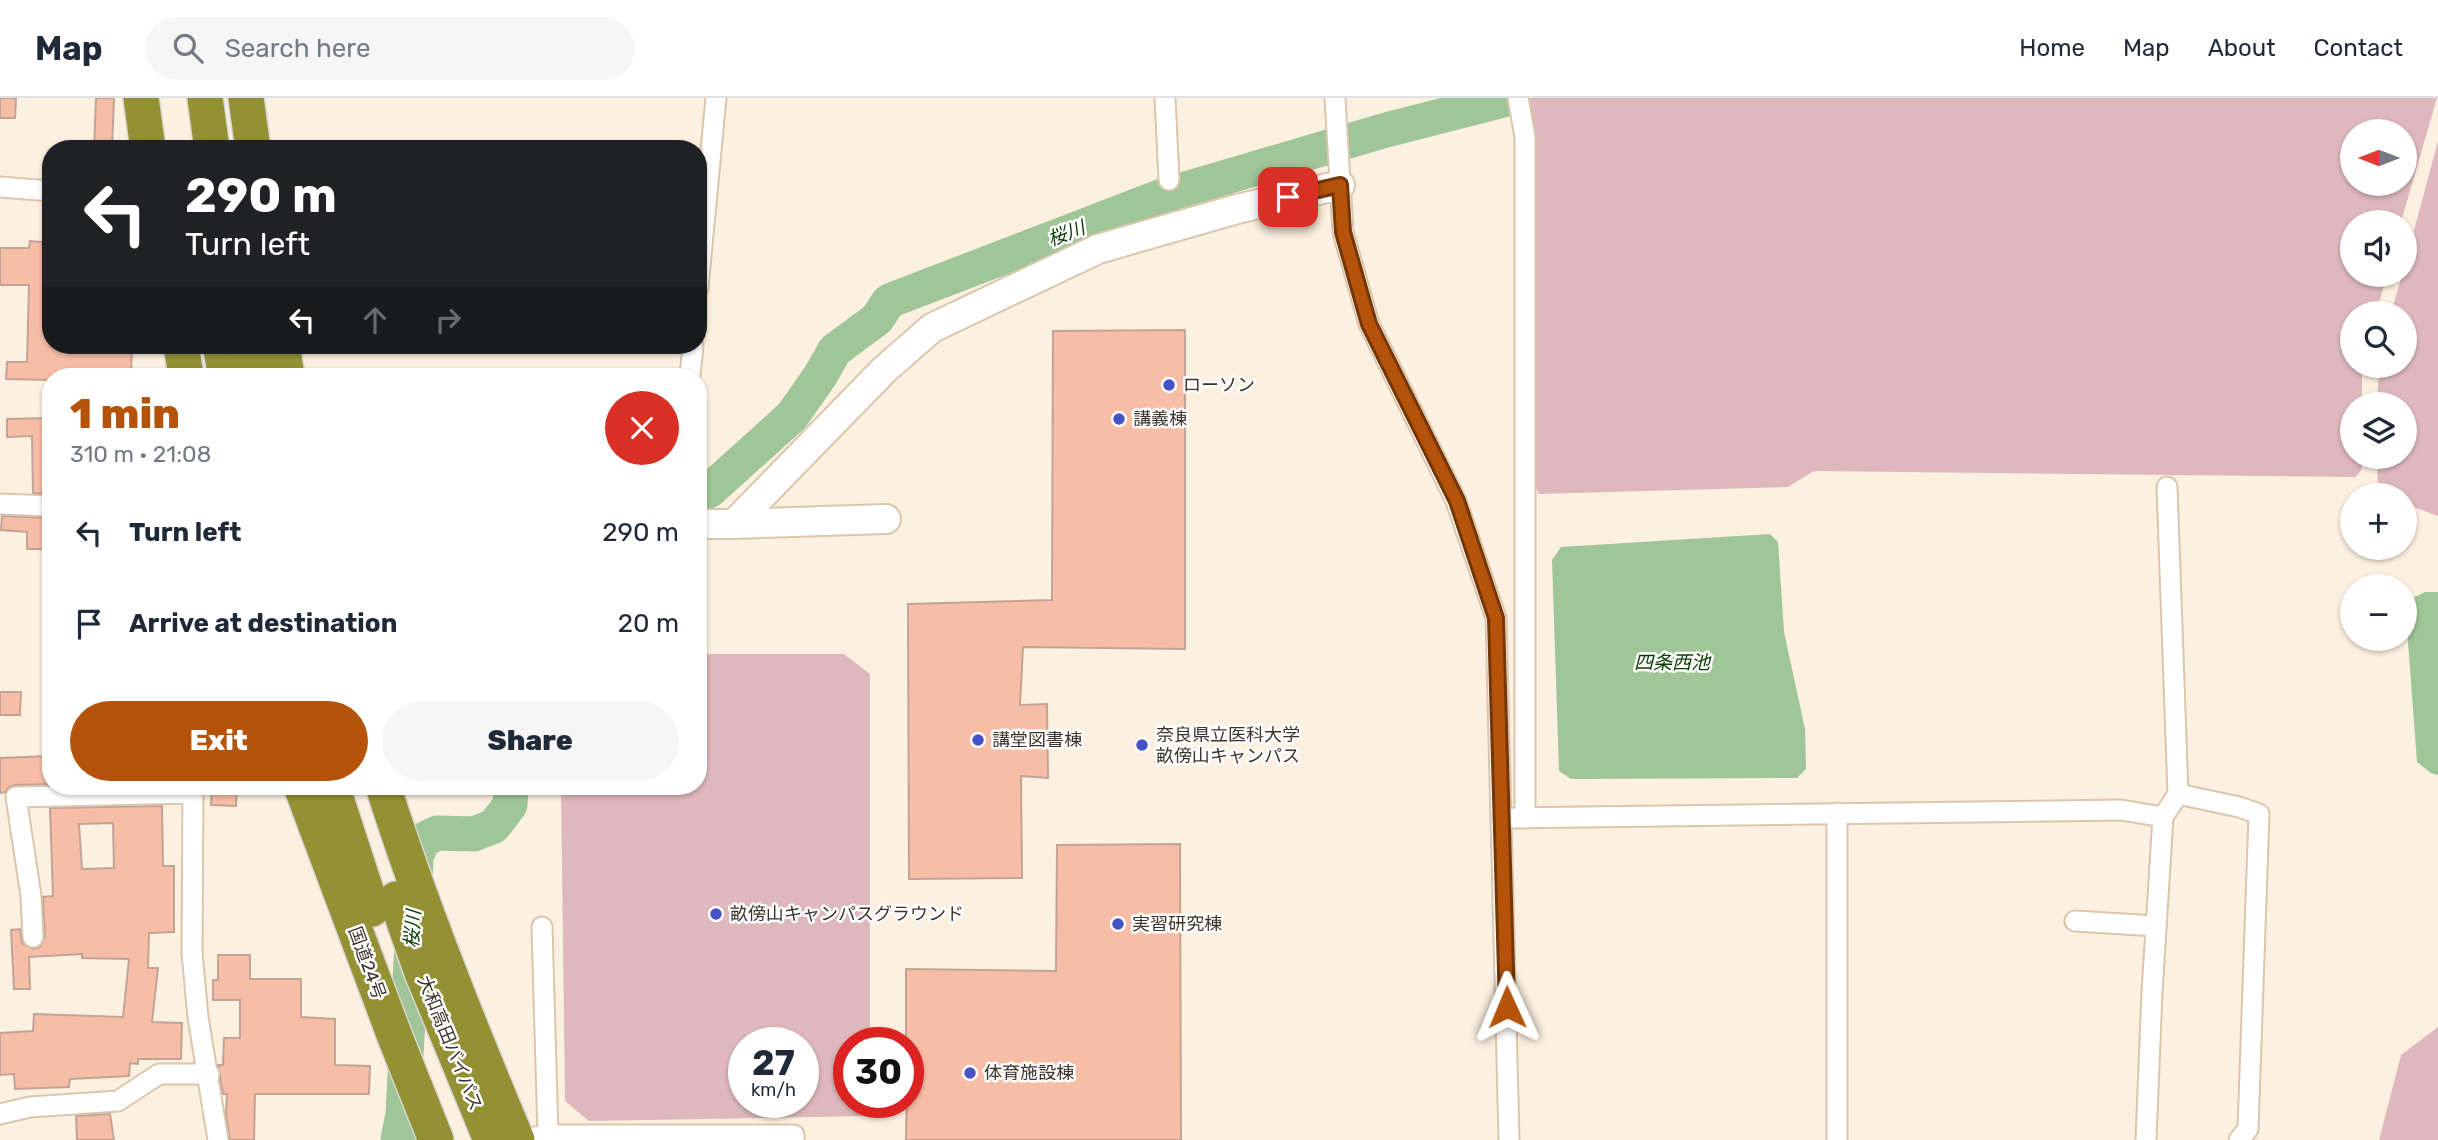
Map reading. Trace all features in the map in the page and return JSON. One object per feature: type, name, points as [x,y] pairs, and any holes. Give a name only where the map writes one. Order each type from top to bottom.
[{"type":"highway","points":[[141,98],[147,140]]},
{"type":"highway","points":[[158,98],[164,140]]},
{"type":"highway","points":[[182,98],[187,140]]},
{"type":"highway","points":[[205,98],[211,140]]},
{"type":"highway","points":[[225,98],[229,140]]},
{"type":"highway","points":[[246,98],[252,140]]},
{"type":"highway","name":"国道24号","points":[[304,795],[436,1140]]},
{"type":"highway","points":[[326,795],[359,872]]},
{"type":"highway","name":"大和高田バイパス","points":[[335,795],[400,986],[463,1140]]},
{"type":"highway","name":"大和高田バイパス","points":[[361,795],[421,970],[491,1140]]},
{"type":"highway","points":[[386,795],[406,859],[456,994],[525,1139]]},
{"type":"street","points":[[707,193],[716,98]]},
{"type":"street","points":[[1165,98],[1169,180]]},
{"type":"street","points":[[1335,98],[1343,232],[1369,324],[1457,501],[1496,618],[1509,1140]]},
{"type":"street","points":[[1518,98],[1525,137],[1525,818]]},
{"type":"street","points":[[734,524],[884,370],[932,328],[1098,249],[1229,211],[1340,185]]},
{"type":"street","points":[[0,187],[42,190]]},
{"type":"street","points":[[2146,1140],[2164,817],[2178,794],[2167,487]]},
{"type":"street","points":[[0,505],[42,506]]},
{"type":"street","points":[[707,524],[886,519]]},
{"type":"street","points":[[2178,794],[2259,814],[2248,1129],[2239,1140]]},
{"type":"street","points":[[33,937],[31,896],[16,797],[60,795]]},
{"type":"street","points":[[193,795],[192,953],[198,1017],[218,1140]]},
{"type":"street","points":[[1502,818],[2121,810],[2164,817]]},
{"type":"street","points":[[1837,813],[1837,1140]]},
{"type":"street","points":[[2075,921],[2156,926]]},
{"type":"street","points":[[542,927],[525,1139],[794,1135],[794,1140]]},
{"type":"street","points":[[0,1114],[30,1107],[118,1101],[159,1074],[209,1074]]},
{"type":"shaded area","points":[[1528,98],[2437,98],[2417,167],[2417,119],[2340,119],[2340,196],[2409,196],[2404,210],[2340,210],[2340,287],[2384,287],[2379,301],[2340,301],[2340,378],[2362,378],[2362,392],[2340,392],[2340,469],[2362,469],[2356,477],[1814,471],[1788,487],[1539,494],[1533,483],[1533,134]]},
{"type":"shaded area","points":[[2438,141],[2438,516],[2417,508],[2417,483],[2378,483],[2377,469],[2417,469],[2417,392],[2378,392],[2378,378],[2417,378],[2417,301],[2394,301],[2399,287],[2417,287],[2417,219]]},
{"type":"shaded area","name":"畝傍山キャンパスグラウンド","points":[[707,654],[844,654],[870,674],[870,1027],[833,1027],[833,1117],[819,1117],[819,1027],[728,1027],[728,1118],[757,1118],[589,1121],[565,1101],[561,795],[707,795]]},
{"type":"shaded area","points":[[2438,1027],[2438,1140],[2379,1140],[2401,1055]]},
{"type":"water","name":"四条西池","points":[[1770,534],[1778,542],[1784,632],[1805,729],[1806,769],[1797,778],[1571,779],[1559,771],[1552,560],[1561,547]]},
{"type":"water","points":[[2425,592],[2438,592],[2438,775],[2417,762],[2409,651],[2417,651],[2417,596]]},
{"type":"building","points":[[0,98],[16,98],[15,118],[0,118]]},
{"type":"building","points":[[96,98],[114,98],[112,140],[94,140]]},
{"type":"building","points":[[30,241],[42,242],[42,354],[132,354],[131,368],[42,368],[42,380],[6,379],[7,362],[27,362],[29,285],[0,285],[0,248],[29,248]]},
{"type":"building","points":[[1185,330],[1185,649],[1023,647],[1020,705],[1047,704],[1048,778],[1021,776],[1022,878],[909,879],[908,604],[1052,600],[1053,331]]},
{"type":"building","points":[[42,418],[42,494],[33,493],[32,436],[7,437],[7,419]]},
{"type":"building","points":[[2,516],[42,518],[42,549],[27,549],[27,532],[1,530]]},
{"type":"building","points":[[0,692],[21,692],[20,715],[0,715]]},
{"type":"building","points":[[42,756],[42,784],[15,785],[0,793],[0,758]]},
{"type":"building","points":[[212,795],[237,795],[236,806],[211,805]]},
{"type":"building","points":[[162,806],[163,866],[174,866],[174,932],[149,933],[148,968],[158,968],[152,1022],[182,1023],[181,1059],[138,1059],[138,1064],[130,1063],[129,1076],[70,1079],[69,1087],[15,1089],[14,1074],[0,1075],[0,1033],[33,1031],[34,1014],[123,1017],[129,959],[82,958],[82,954],[29,957],[30,989],[14,989],[11,930],[20,929],[22,943],[33,949],[40,947],[45,937],[43,897],[53,896],[50,808]],"holes":[[[113,823],[114,868],[82,869],[79,824]]]},
{"type":"building","name":"実習研究棟","points":[[1180,844],[1181,1140],[906,1140],[906,1118],[924,1118],[924,1027],[906,1027],[906,969],[1056,971],[1057,845]]},
{"type":"building","points":[[218,955],[250,955],[250,979],[301,979],[301,1017],[335,1019],[335,1065],[370,1066],[369,1094],[255,1094],[254,1140],[230,1140],[226,1115],[227,1094],[223,1094],[218,1065],[223,1065],[224,1038],[240,1038],[240,1000],[213,1000],[213,980],[218,980]]},
{"type":"building","points":[[110,1114],[114,1140],[77,1140],[76,1116]]},
{"type":"waterway","name":"桜川","points":[[707,492],[792,416],[835,350],[877,319],[889,301],[1162,196],[1386,130],[1511,98]]},
{"type":"waterway","name":"桜川","points":[[415,890],[416,857],[423,840],[437,833],[474,834],[494,826],[510,805],[511,795]]},
{"type":"waterway","name":"桜川","points":[[398,1140],[403,1114],[412,942]]},
{"type":"place","name":"ローソン","points":[[1169,385]]},
{"type":"place","name":"講義棟","points":[[1119,419]]},
{"type":"place","name":"講堂図書棟","points":[[978,740]]},
{"type":"place","name":"奈良県立医科大学 畝傍山キャンパス","points":[[1142,745]]},
{"type":"place","name":"畝傍山キャンパスグラウンド","points":[[716,914]]},
{"type":"place","name":"実習研究棟","points":[[1118,924]]},
{"type":"place","name":"体育施設棟","points":[[970,1073]]},
{"type":"route","points":[[1288,197],[1340,185],[1343,232],[1369,324],[1457,501],[1496,618],[1507,1007]]}]
